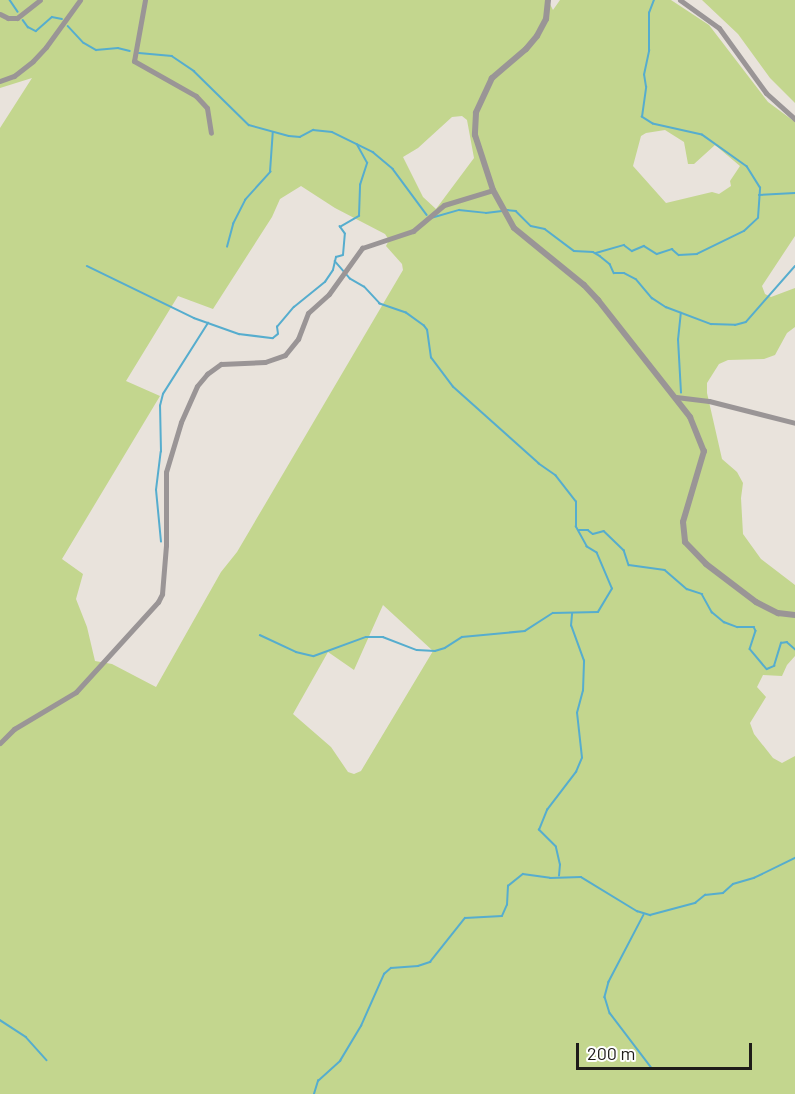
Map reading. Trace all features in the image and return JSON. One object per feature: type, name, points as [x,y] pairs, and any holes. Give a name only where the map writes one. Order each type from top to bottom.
[{"type":"street","points":[[0,15],[17,18],[40,0]]},
{"type":"street","points":[[0,81],[14,76],[33,61],[80,0]]},
{"type":"street","points":[[145,0],[134,61],[196,96],[209,113],[211,133]]},
{"type":"street","points":[[548,0],[546,20],[537,36],[526,50],[492,78],[476,113],[475,135],[492,190],[514,228],[598,300],[690,417],[703,442],[704,451],[683,522],[685,542],[706,564],[756,602],[778,613],[795,615]]},
{"type":"street","points":[[680,0],[719,28],[766,93],[795,119]]},
{"type":"street","points":[[0,743],[14,729],[76,692],[158,602],[162,594],[166,545],[166,471],[181,422],[197,386],[207,374],[221,364],[265,362],[285,355],[298,339],[308,313],[329,294],[362,248],[413,231],[444,205],[492,190]]},
{"type":"street","points":[[676,397],[718,403],[795,423]]},
{"type":"green space","points":[[0,0],[548,0],[553,10],[560,0],[671,0],[709,25],[768,102],[795,122],[795,236],[762,286],[765,294],[771,297],[795,288],[795,327],[787,333],[775,355],[764,359],[728,360],[719,364],[707,383],[707,393],[722,459],[737,472],[743,483],[741,498],[743,534],[761,559],[795,585],[795,656],[787,665],[782,676],[763,675],[757,687],[766,697],[750,723],[754,734],[773,758],[782,763],[795,756],[795,1094],[0,1094],[0,128],[32,78],[0,88]],"holes":[[[462,116],[467,120],[474,158],[436,209],[423,197],[403,157],[418,148],[452,117]],[[665,130],[684,142],[688,164],[694,164],[715,145],[740,166],[730,181],[731,186],[719,194],[712,192],[666,203],[633,166],[641,136]],[[301,186],[335,208],[385,234],[389,240],[386,246],[402,264],[403,270],[237,552],[221,572],[156,687],[112,664],[95,661],[87,627],[76,599],[83,574],[62,559],[160,396],[126,381],[178,296],[213,309],[272,217],[280,199]],[[383,605],[433,651],[361,771],[354,774],[348,772],[331,747],[293,714],[328,652],[354,670]]]},
{"type":"green space","points":[[702,0],[795,0],[795,103],[770,78],[738,34]]},
{"type":"waterway","points":[[10,0],[18,12]]},
{"type":"waterway","points":[[596,253],[624,245],[632,251],[644,246],[657,254],[672,249],[679,255],[697,254],[744,231],[758,218],[760,188],[747,167],[702,135],[653,124],[642,117],[646,87],[644,75],[649,51],[649,13],[654,0]]},
{"type":"waterway","points":[[23,20],[28,27],[36,31],[52,17],[62,19]]},
{"type":"waterway","points":[[68,26],[84,43],[96,50],[118,48],[130,51]]},
{"type":"waterway","points":[[139,53],[172,56],[194,71],[249,125],[300,137],[313,130],[332,132],[373,152],[393,169],[427,215]]},
{"type":"waterway","points":[[227,247],[233,224],[245,200],[270,172],[273,133]]},
{"type":"waterway","points":[[87,266],[194,318],[239,334],[273,338],[278,334],[277,327],[294,307],[325,282],[333,270],[336,257],[343,255],[345,234],[340,227],[359,216],[360,185],[367,163],[357,145]]},
{"type":"waterway","points":[[759,195],[795,193]]},
{"type":"waterway","points":[[431,218],[459,210],[486,213],[502,211]]},
{"type":"waterway","points":[[507,210],[516,211],[531,226],[545,229],[574,251],[593,252],[600,256],[610,264],[614,273],[624,273],[636,279],[652,298],[666,307],[711,324],[735,325],[746,322],[795,266]]},
{"type":"waterway","points":[[260,635],[296,652],[314,656],[366,637],[383,637],[417,650],[435,651],[445,648],[462,637],[525,631],[553,613],[598,612],[612,589],[597,553],[587,547],[576,527],[576,502],[556,476],[539,464],[453,387],[431,358],[427,330],[424,326],[406,313],[380,304],[364,287],[350,279],[335,262]]},
{"type":"waterway","points":[[681,313],[678,340],[681,393]]},
{"type":"waterway","points":[[161,542],[156,490],[161,452],[160,406],[163,394],[208,323]]},
{"type":"waterway","points":[[579,530],[588,530],[593,534],[604,531],[624,550],[629,565],[665,570],[687,589],[702,594],[712,612],[724,622],[737,627],[754,627],[756,631],[750,649],[767,669],[774,666],[781,643],[787,642],[795,649]]},
{"type":"waterway","points":[[559,876],[560,865],[556,847],[539,830],[547,810],[576,772],[582,758],[577,713],[583,691],[584,661],[571,626],[572,614]]},
{"type":"waterway","points":[[314,1094],[318,1081],[340,1061],[361,1026],[384,974],[391,968],[418,966],[430,962],[465,918],[502,916],[507,905],[508,886],[523,874],[550,878],[581,877],[637,911],[650,915],[695,903],[705,895],[723,893],[733,884],[754,878],[795,858]]},
{"type":"waterway","points":[[644,915],[609,982],[605,997],[610,1013],[651,1067]]},
{"type":"waterway","points":[[0,1020],[26,1037],[47,1060]]}]
